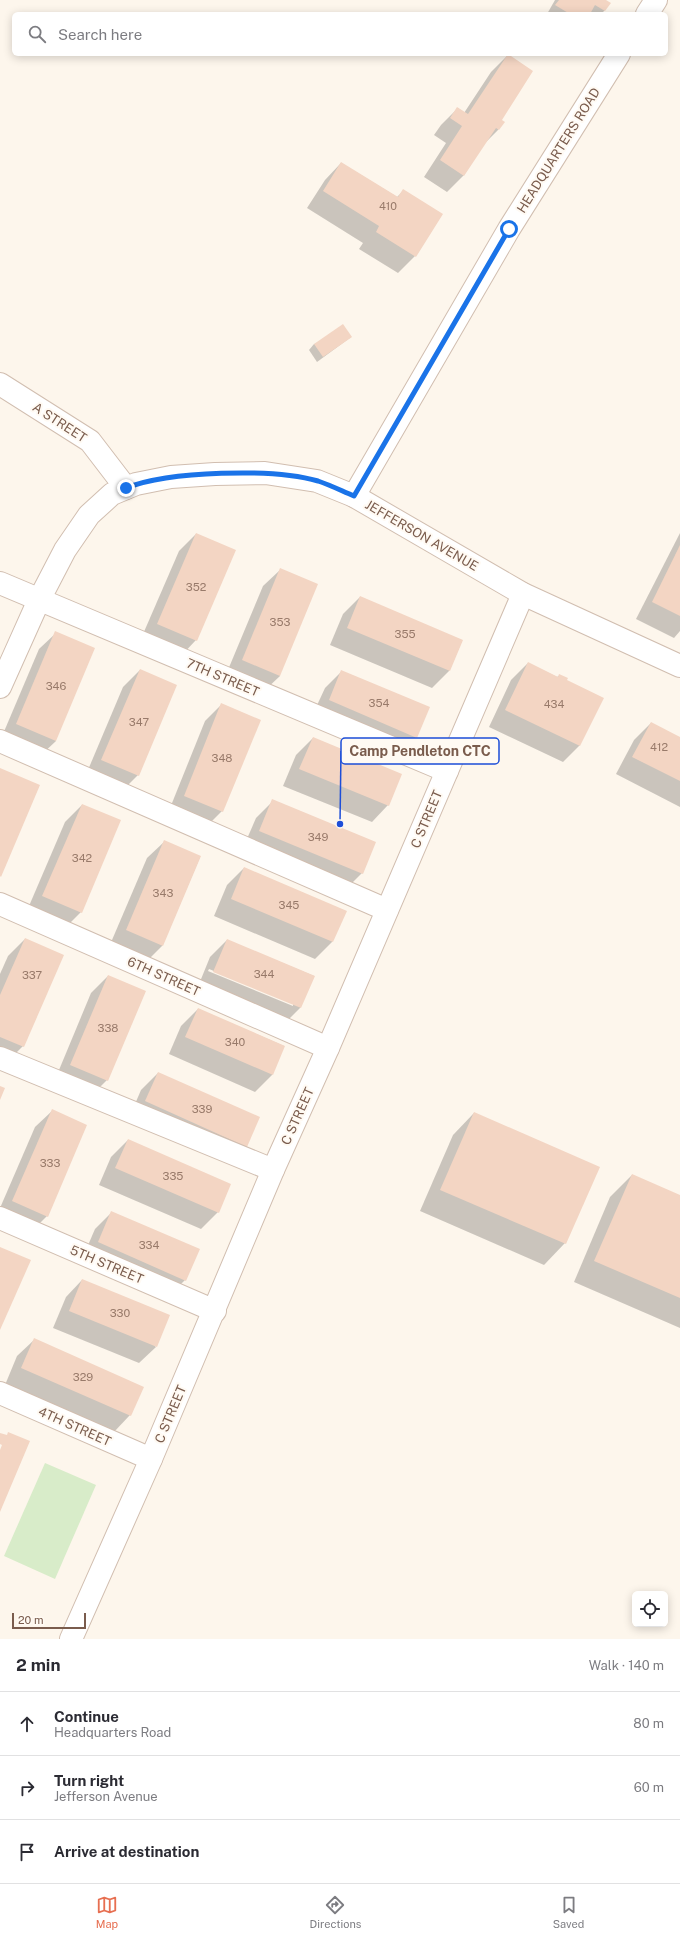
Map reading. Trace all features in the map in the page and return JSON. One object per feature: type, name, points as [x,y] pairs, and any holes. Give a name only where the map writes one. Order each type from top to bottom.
[{"type":"street","points":[[648,12],[656,0]]},
{"type":"street","name":"HEADQUARTERS ROAD","points":[[354,496],[509,229],[619,56]]},
{"type":"street","name":"A STREET","points":[[0,384],[90,441],[126,488]]},
{"type":"street","name":"JEFFERSON AVENUE","points":[[0,687],[39,600],[65,550],[89,515],[112,494],[136,484],[171,477],[264,473],[317,481],[354,496],[523,594],[680,666]]},
{"type":"street","name":"7TH STREET","points":[[0,583],[447,771]]},
{"type":"street","name":"C STREET","points":[[71,1639],[151,1459],[215,1311],[273,1170],[328,1048],[523,594]]},
{"type":"street","points":[[0,741],[387,910]]},
{"type":"street","name":"6TH STREET","points":[[0,904],[328,1048]]},
{"type":"street","points":[[0,1058],[273,1170]]},
{"type":"street","name":"5TH STREET","points":[[0,1218],[215,1311]]},
{"type":"street","name":"4TH STREET","points":[[0,1393],[151,1459]]},
{"type":"green space","points":[[45,1463],[96,1485],[55,1579],[4,1556]]},
{"type":"building","points":[[559,0],[606,0],[611,3],[605,11],[595,5],[591,12],[567,12],[555,5]]},
{"type":"building","points":[[507,56],[511,56],[533,71],[502,120],[505,122],[499,130],[496,128],[464,176],[440,160],[462,126],[450,118],[457,107],[468,114]]},
{"type":"building","points":[[341,162],[398,197],[403,189],[443,214],[416,257],[376,232],[379,226],[323,191]]},
{"type":"building","points":[[343,324],[352,337],[323,357],[314,344]]},
{"type":"building","points":[[196,533],[236,550],[197,641],[157,624]]},
{"type":"building","points":[[680,545],[680,616],[652,602]]},
{"type":"building","points":[[280,568],[318,584],[280,676],[242,660]]},
{"type":"building","points":[[360,596],[463,640],[450,671],[347,628]]},
{"type":"building","points":[[55,631],[95,648],[56,741],[16,724]]},
{"type":"building","points":[[528,662],[558,677],[559,674],[568,678],[567,680],[604,698],[580,746],[505,710]]},
{"type":"building","points":[[140,669],[177,685],[139,776],[101,760]]},
{"type":"building","points":[[341,670],[430,707],[417,738],[329,700]]},
{"type":"building","points":[[221,703],[261,720],[223,812],[184,796]]},
{"type":"building","points":[[651,722],[680,737],[680,781],[632,757]]},
{"type":"building","points":[[313,737],[402,774],[389,806],[299,769]]},
{"type":"building","points":[[0,768],[40,785],[1,877],[0,876]]},
{"type":"building","points":[[272,799],[376,842],[363,874],[259,831]]},
{"type":"building","points":[[82,804],[121,820],[82,913],[42,896]]},
{"type":"building","points":[[164,840],[201,856],[163,946],[126,930]]},
{"type":"building","points":[[244,867],[347,911],[333,942],[231,899]]},
{"type":"building","points":[[25,938],[64,955],[24,1047],[0,1037],[0,995]]},
{"type":"building","points":[[227,939],[315,976],[301,1008],[213,972]]},
{"type":"building","points":[[108,975],[146,991],[108,1081],[70,1065]]},
{"type":"building","points":[[198,1008],[285,1046],[273,1075],[185,1037]]},
{"type":"building","points":[[158,1072],[260,1117],[247,1147],[145,1101]]},
{"type":"building","points":[[0,1086],[5,1088],[0,1100]]},
{"type":"building","points":[[52,1109],[87,1125],[48,1217],[12,1201]]},
{"type":"building","points":[[474,1112],[600,1167],[566,1244],[440,1190]]},
{"type":"building","points":[[128,1139],[231,1184],[219,1213],[115,1168]]},
{"type":"building","points":[[632,1174],[680,1195],[680,1298],[594,1261]]},
{"type":"building","points":[[111,1211],[200,1249],[186,1281],[98,1242]]},
{"type":"building","points":[[0,1247],[31,1260],[0,1330]]},
{"type":"building","points":[[82,1279],[170,1315],[157,1347],[69,1311]]},
{"type":"building","points":[[34,1338],[144,1387],[131,1416],[21,1368]]},
{"type":"building","points":[[8,1432],[30,1441],[0,1512],[0,1450],[2,1445],[0,1444],[0,1433],[7,1435]]},
{"type":"place","name":"Camp Pendleton CTC","points":[[340,824]]},
{"type":"route","points":[[126,488],[136,484],[171,477],[264,473],[317,481],[354,496],[509,229]]}]
